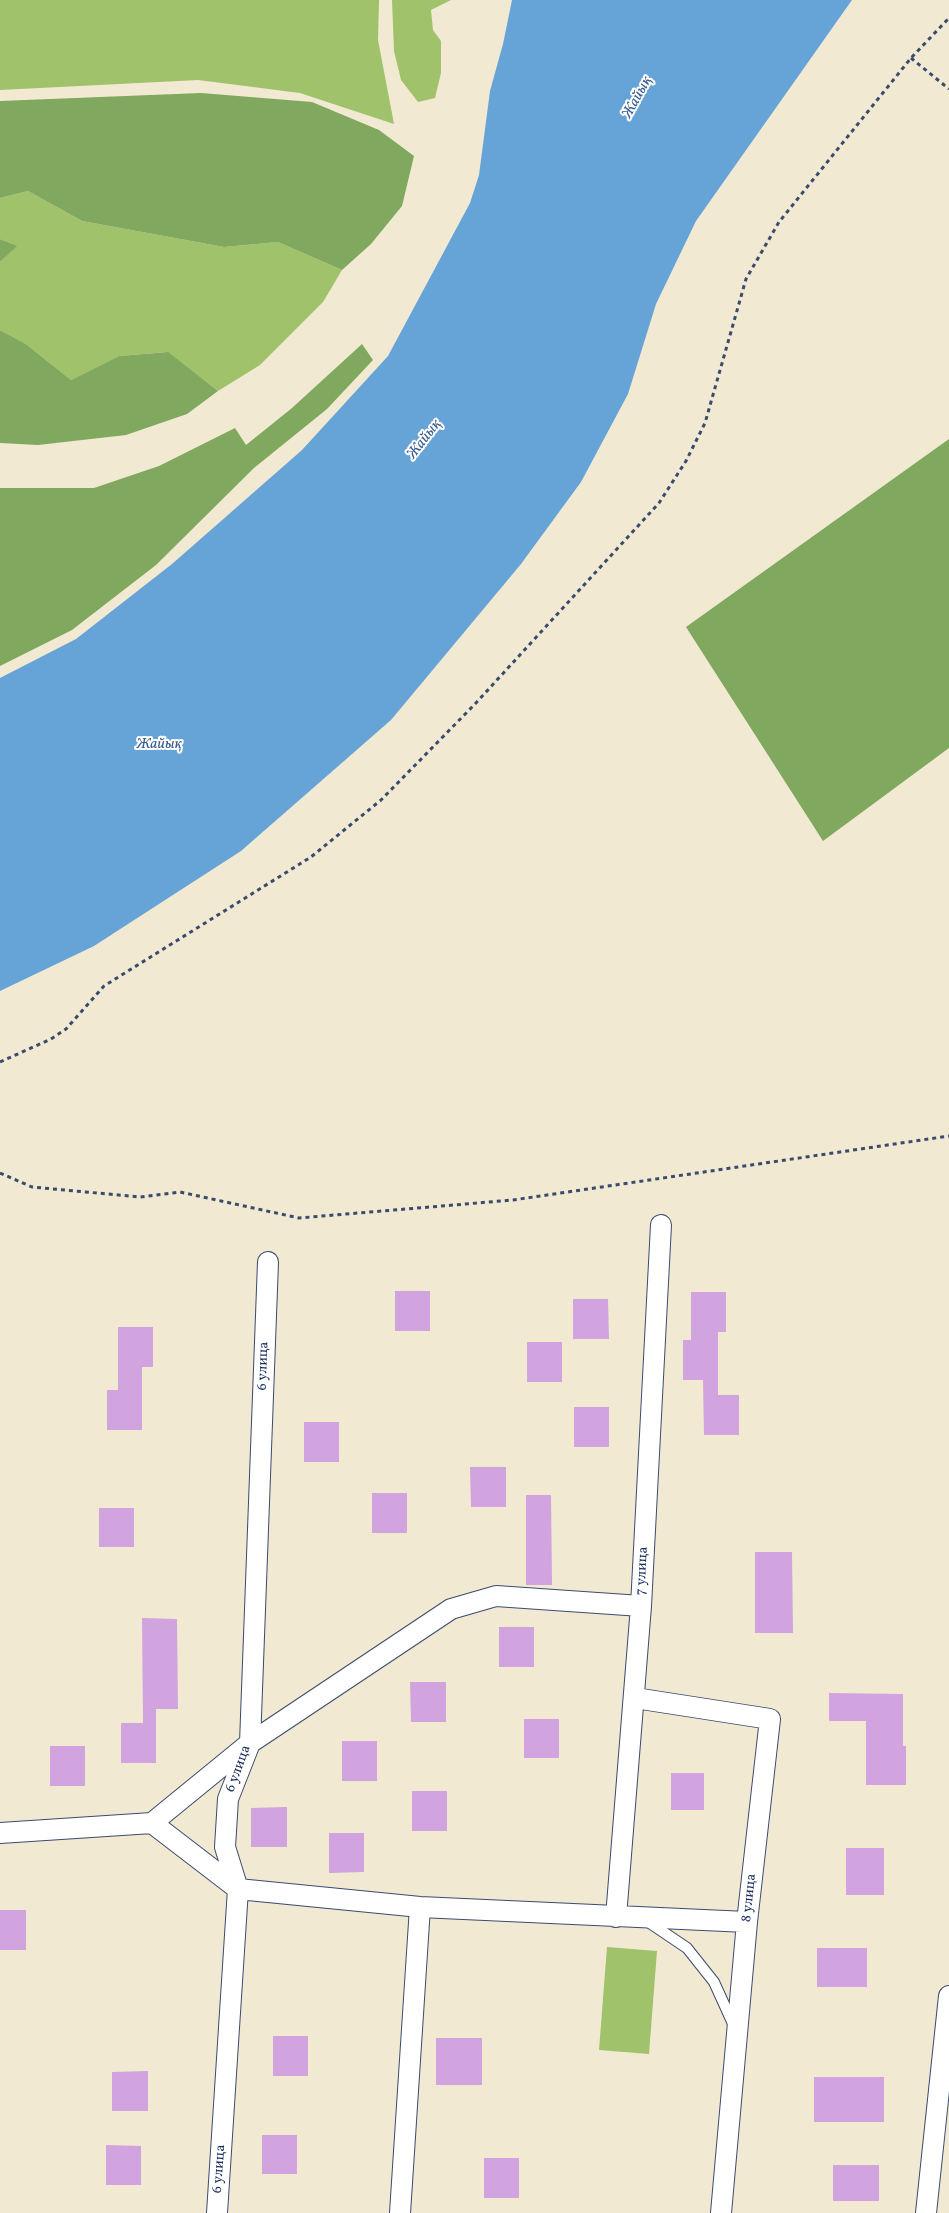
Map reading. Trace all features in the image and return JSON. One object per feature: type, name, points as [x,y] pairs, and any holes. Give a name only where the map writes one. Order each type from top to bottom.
[{"type":"street","name":"7 улица","points":[[616,1917],[641,1606],[661,1225]]},
{"type":"street","name":"6 улица","points":[[217,2213],[238,1889],[225,1847],[228,1799],[250,1743],[268,1262]]},
{"type":"street","points":[[0,1832],[152,1823],[250,1743],[450,1609],[496,1596],[641,1606]]},
{"type":"street","name":"8 улица","points":[[635,1698],[770,1719],[747,1922],[721,2213]]},
{"type":"street","points":[[152,1823],[238,1889],[420,1907],[747,1922]]},
{"type":"street","points":[[400,2213],[420,1907]]},
{"type":"street","points":[[926,2213],[949,1996]]},
{"type":"lane","points":[[642,1918],[687,1948],[714,1982],[737,2033]]},
{"type":"path","points":[[0,1062],[51,1039],[66,1029],[104,986],[311,857],[381,800],[474,704],[659,503],[686,461],[705,423],[746,279],[779,222],[910,58],[949,18]]},
{"type":"path","points":[[910,58],[949,89]]},
{"type":"path","points":[[0,1173],[32,1187],[140,1197],[180,1192],[299,1218],[513,1200],[949,1136]]},
{"type":"green space","points":[[0,0],[379,0],[378,40],[394,124],[300,93],[198,80],[0,90]]},
{"type":"green space","points":[[392,0],[451,0],[431,10],[433,30],[441,41],[441,73],[435,98],[418,102],[401,80],[394,51]]},
{"type":"green space","points":[[201,93],[312,102],[379,130],[414,156],[402,206],[371,244],[342,270],[278,242],[224,247],[82,221],[28,191],[0,198],[0,101]]},
{"type":"green space","points":[[28,191],[82,221],[224,247],[278,242],[342,270],[323,302],[260,365],[218,391],[167,352],[119,356],[71,380],[26,344],[0,330],[0,262],[16,246],[0,239],[0,198]]},
{"type":"green space","points":[[0,239],[17,246],[0,262]]},
{"type":"green space","points":[[0,330],[26,344],[71,380],[119,356],[168,352],[218,391],[187,414],[126,435],[38,445],[0,443]]},
{"type":"green space","points":[[362,344],[373,360],[327,409],[254,468],[156,565],[72,630],[0,666],[0,488],[94,488],[159,466],[235,428],[246,445],[292,408]]},
{"type":"green space","points":[[949,439],[949,748],[823,841],[686,627]]},
{"type":"green space","points":[[607,1947],[657,1951],[649,2054],[599,2050]]},
{"type":"water","name":"Жайық","points":[[512,0],[852,0],[696,221],[656,304],[628,394],[581,482],[521,564],[391,720],[241,851],[94,946],[0,991],[0,678],[76,639],[172,564],[302,450],[388,356],[470,203],[479,175],[490,91],[503,44]]},
{"type":"building","points":[[395,1291],[430,1291],[430,1331],[395,1331]]},
{"type":"building","points":[[691,1292],[726,1292],[726,1332],[718,1332],[718,1395],[739,1395],[739,1435],[704,1435],[703,1380],[683,1380],[683,1340],[691,1340]]},
{"type":"building","points":[[573,1299],[608,1299],[609,1339],[573,1339]]},
{"type":"building","points":[[118,1327],[153,1327],[153,1367],[142,1367],[142,1430],[107,1430],[107,1390],[118,1390]]},
{"type":"building","points":[[527,1342],[562,1342],[562,1382],[527,1382]]},
{"type":"building","points":[[574,1407],[609,1407],[609,1447],[574,1447]]},
{"type":"building","points":[[304,1422],[339,1422],[339,1462],[304,1462]]},
{"type":"building","points":[[470,1467],[506,1467],[506,1507],[471,1507]]},
{"type":"building","points":[[372,1493],[407,1493],[407,1533],[372,1533]]},
{"type":"building","points":[[526,1495],[551,1495],[552,1585],[526,1585]]},
{"type":"building","points":[[99,1508],[134,1508],[134,1547],[99,1547]]},
{"type":"building","points":[[755,1552],[792,1552],[793,1633],[755,1633]]},
{"type":"building","points":[[142,1618],[177,1619],[178,1709],[156,1709],[156,1763],[121,1763],[121,1723],[143,1723]]},
{"type":"building","points":[[499,1627],[534,1627],[534,1667],[499,1667]]},
{"type":"building","points":[[410,1682],[446,1682],[446,1722],[411,1722]]},
{"type":"building","points":[[829,1693],[903,1694],[903,1746],[906,1746],[906,1785],[866,1785],[866,1721],[829,1721]]},
{"type":"building","points":[[524,1719],[559,1719],[559,1758],[524,1758]]},
{"type":"building","points":[[342,1741],[377,1741],[377,1781],[342,1781]]},
{"type":"building","points":[[50,1746],[85,1746],[85,1786],[50,1786]]},
{"type":"building","points":[[671,1773],[704,1773],[704,1810],[671,1810]]},
{"type":"building","points":[[412,1791],[447,1791],[447,1831],[412,1831]]},
{"type":"building","points":[[287,1807],[287,1847],[251,1847],[251,1808]]},
{"type":"building","points":[[329,1833],[364,1833],[364,1872],[329,1873]]},
{"type":"building","points":[[846,1848],[884,1848],[884,1895],[846,1895]]},
{"type":"building","points":[[0,1910],[26,1910],[26,1950],[0,1950]]},
{"type":"building","points":[[817,1948],[867,1948],[867,1987],[817,1987]]},
{"type":"building","points":[[273,2036],[308,2036],[308,2076],[273,2076]]},
{"type":"building","points":[[436,2038],[482,2038],[482,2085],[436,2085]]},
{"type":"building","points":[[148,2071],[148,2111],[112,2111],[112,2072]]},
{"type":"building","points":[[814,2077],[884,2077],[884,2122],[814,2122]]},
{"type":"building","points":[[262,2135],[297,2135],[297,2174],[262,2174]]},
{"type":"building","points":[[106,2145],[141,2146],[141,2185],[106,2185]]},
{"type":"building","points":[[484,2158],[519,2158],[519,2198],[484,2198]]},
{"type":"building","points":[[833,2165],[879,2165],[879,2201],[833,2201]]}]
